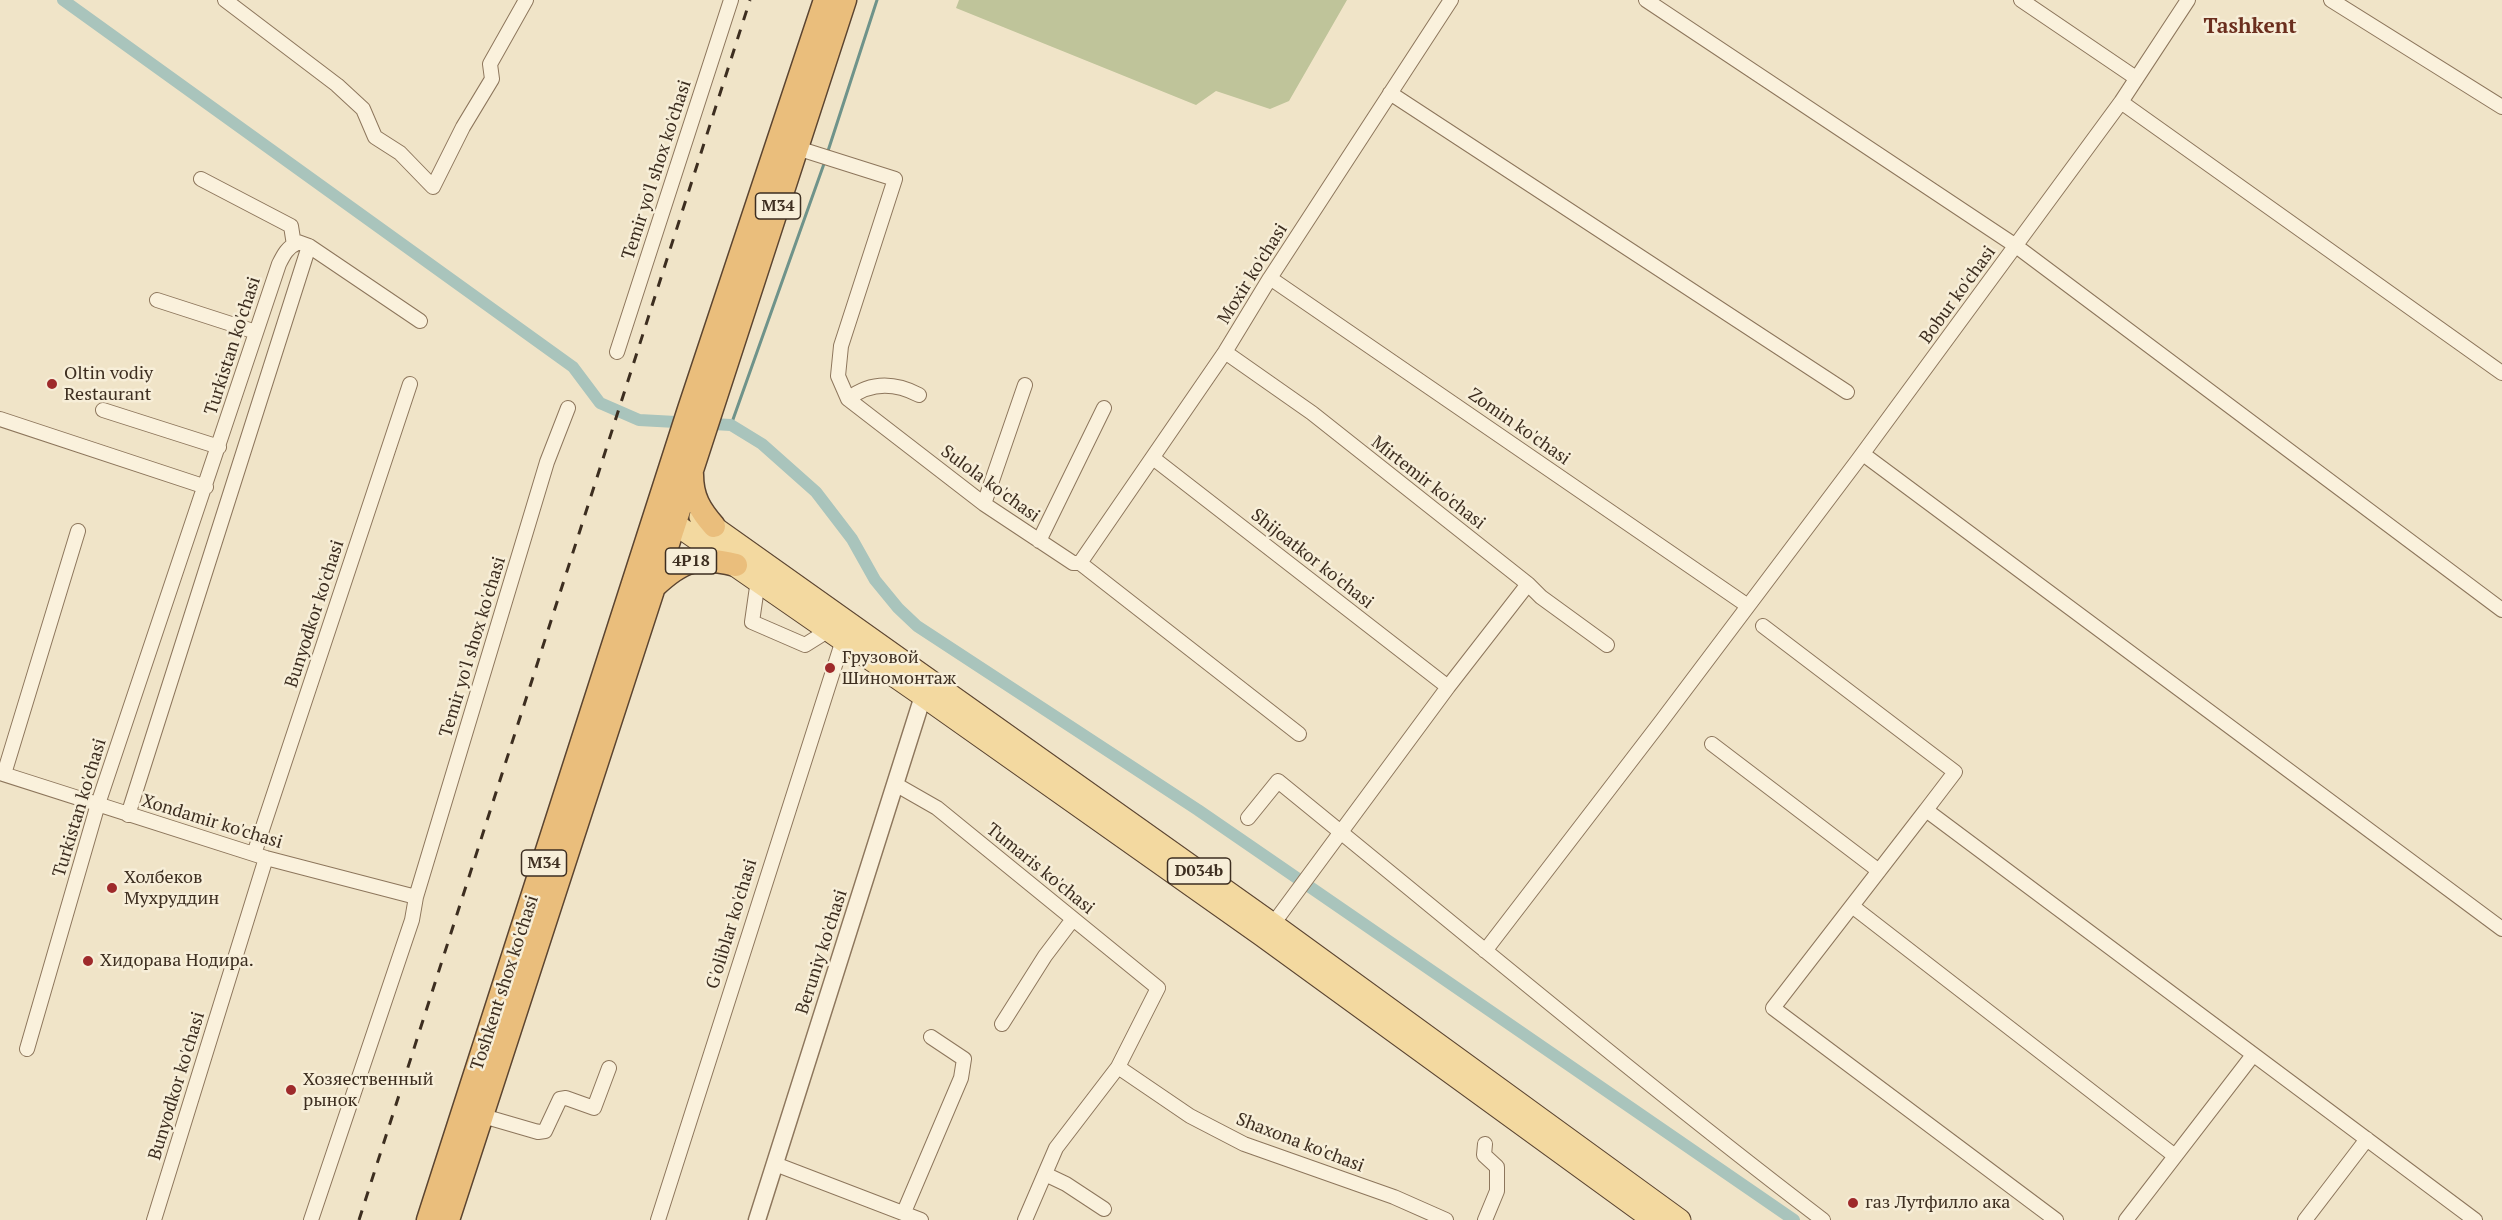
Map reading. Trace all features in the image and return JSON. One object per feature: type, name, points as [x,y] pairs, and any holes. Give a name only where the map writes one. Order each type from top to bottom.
[{"type":"highway","name":"M34","points":[[644,585],[671,511],[696,421],[825,0]]},
{"type":"highway","name":"M34","points":[[671,511],[692,469],[696,421],[808,151],[845,0]]},
{"type":"highway","name":"4P18","points":[[692,469],[696,501],[703,514],[714,526]]},
{"type":"highway","name":"4P18","points":[[644,585],[691,560],[714,560],[736,565]]},
{"type":"highway","name":"Toshkent shox ko'chasi","points":[[448,1220],[483,1116],[644,585]]},
{"type":"highway","name":"Toshkent shox ko'chasi","points":[[428,1220],[644,585]]},
{"type":"main road","name":"D034b","points":[[671,511],[714,526],[1273,924],[1680,1220]]},
{"type":"main road","name":"D034b","points":[[671,511],[736,565],[1261,935],[1653,1220]]},
{"type":"street","points":[[225,0],[337,85],[363,109],[375,137],[400,153],[433,187],[463,127],[492,79],[490,64],[526,0]]},
{"type":"street","name":"Temir yo'l shox ko'chasi","points":[[617,352],[731,0]]},
{"type":"street","name":"Moxir ko'chasi","points":[[1080,563],[1225,352],[1270,278],[1441,18],[1450,0]]},
{"type":"street","points":[[1646,0],[2016,246],[2502,610]]},
{"type":"street","points":[[2021,0],[2136,78]]},
{"type":"street","name":"Bobur ko'chasi","points":[[1485,951],[1863,454],[2121,102],[2188,0]]},
{"type":"street","points":[[2331,0],[2502,107]]},
{"type":"street","points":[[1390,93],[1847,392]]},
{"type":"street","points":[[2121,102],[2502,373]]},
{"type":"street","points":[[808,151],[895,179],[841,346],[838,376],[848,399],[859,390],[880,385],[907,389],[919,395]]},
{"type":"street","points":[[201,179],[291,226],[294,244],[298,242],[309,246],[420,321]]},
{"type":"street","name":"Turkistan ko'chasi","points":[[27,1049],[98,804],[279,264],[287,248],[294,244]]},
{"type":"street","points":[[128,814],[309,246]]},
{"type":"street","name":"Zomin ko'chasi","points":[[1270,278],[1748,606]]},
{"type":"street","points":[[156,300],[256,332]]},
{"type":"street","name":"Mirtemir ko'chasi","points":[[1225,352],[1312,413],[1551,604],[1607,645]]},
{"type":"street","name":"Bunyodkor ko'chasi","points":[[154,1220],[260,856],[410,384]]},
{"type":"street","points":[[984,504],[1025,385]]},
{"type":"street","name":"Sulola ko'chasi","points":[[848,399],[984,504],[1073,563],[1080,563],[1299,734]]},
{"type":"street","name":"Temir yo'l shox ko'chasi","points":[[311,1220],[412,920],[416,897],[547,462],[568,408]]},
{"type":"street","points":[[1040,541],[1104,408]]},
{"type":"street","points":[[103,410],[219,447]]},
{"type":"street","points":[[0,419],[206,487]]},
{"type":"street","points":[[1863,454],[2502,929]]},
{"type":"street","name":"Shijoatkor ko'chasi","points":[[1153,458],[1448,687]]},
{"type":"street","points":[[2,774],[78,531]]},
{"type":"street","points":[[758,580],[752,622],[805,645],[836,635]]},
{"type":"street","points":[[1273,924],[1448,687],[1528,584]]},
{"type":"street","points":[[1763,626],[1955,772],[1773,1008],[2056,1220]]},
{"type":"street","name":"G'oliblar ko'chasi","points":[[658,1220],[836,635]]},
{"type":"street","name":"Beruniy ko'chasi","points":[[757,1220],[923,696]]},
{"type":"street","points":[[1712,744],[1879,872]]},
{"type":"street","name":"Xondamir ko'chasi","points":[[2,774],[260,856],[416,897]]},
{"type":"street","points":[[1248,818],[1278,781],[1485,951],[1537,990],[1659,1093],[1823,1220]]},
{"type":"street","name":"Tumaris ko'chasi","points":[[895,784],[937,808],[1158,988],[1118,1066]]},
{"type":"street","points":[[1926,810],[2475,1220]]},
{"type":"street","points":[[1852,906],[2175,1156]]},
{"type":"street","points":[[1002,1024],[1045,956],[1073,919]]},
{"type":"street","points":[[904,1212],[960,1078],[964,1059],[931,1037]]},
{"type":"street","points":[[2126,1220],[2253,1055]]},
{"type":"street","points":[[1025,1220],[1056,1148],[1118,1066]]},
{"type":"street","name":"Shaxona ko'chasi","points":[[1118,1066],[1190,1116],[1244,1144],[1394,1197],[1446,1220]]},
{"type":"street","points":[[483,1116],[538,1132],[545,1131],[560,1099],[566,1098],[594,1108],[609,1068]]},
{"type":"street","points":[[2305,1220],[2367,1139]]},
{"type":"street","points":[[1485,1143],[1484,1155],[1497,1167],[1497,1191],[1485,1220]]},
{"type":"street","points":[[775,1164],[921,1220]]},
{"type":"street","points":[[1045,1174],[1066,1184],[1104,1209]]},
{"type":"green space","points":[[959,0],[1347,0],[1289,101],[1270,109],[1216,91],[1196,105],[956,8]]},
{"type":"waterway","points":[[63,0],[573,367],[600,403],[639,420],[731,425],[762,444],[816,492],[852,539],[875,580],[898,608],[917,626],[1198,810],[1794,1220]]},
{"type":"waterway","points":[[827,154],[877,0]]},
{"type":"waterway","points":[[731,425],[825,161]]},
{"type":"railway","points":[[359,1220],[750,0]]},
{"type":"place","name":"Oltin vodiy Restaurant","points":[[52,384]]},
{"type":"place","name":"Грузовой Шиномонтаж","points":[[830,668]]},
{"type":"place","name":"Холбеков Мухруддин","points":[[112,888]]},
{"type":"place","name":"Хидорава Нодира.","points":[[88,961]]},
{"type":"place","name":"Хозяественный рынок","points":[[291,1090]]},
{"type":"place","name":"газ Лутфилло ака","points":[[1853,1203]]},
{"type":"district","name":"Tashkent","points":[[2250,27]]}]
